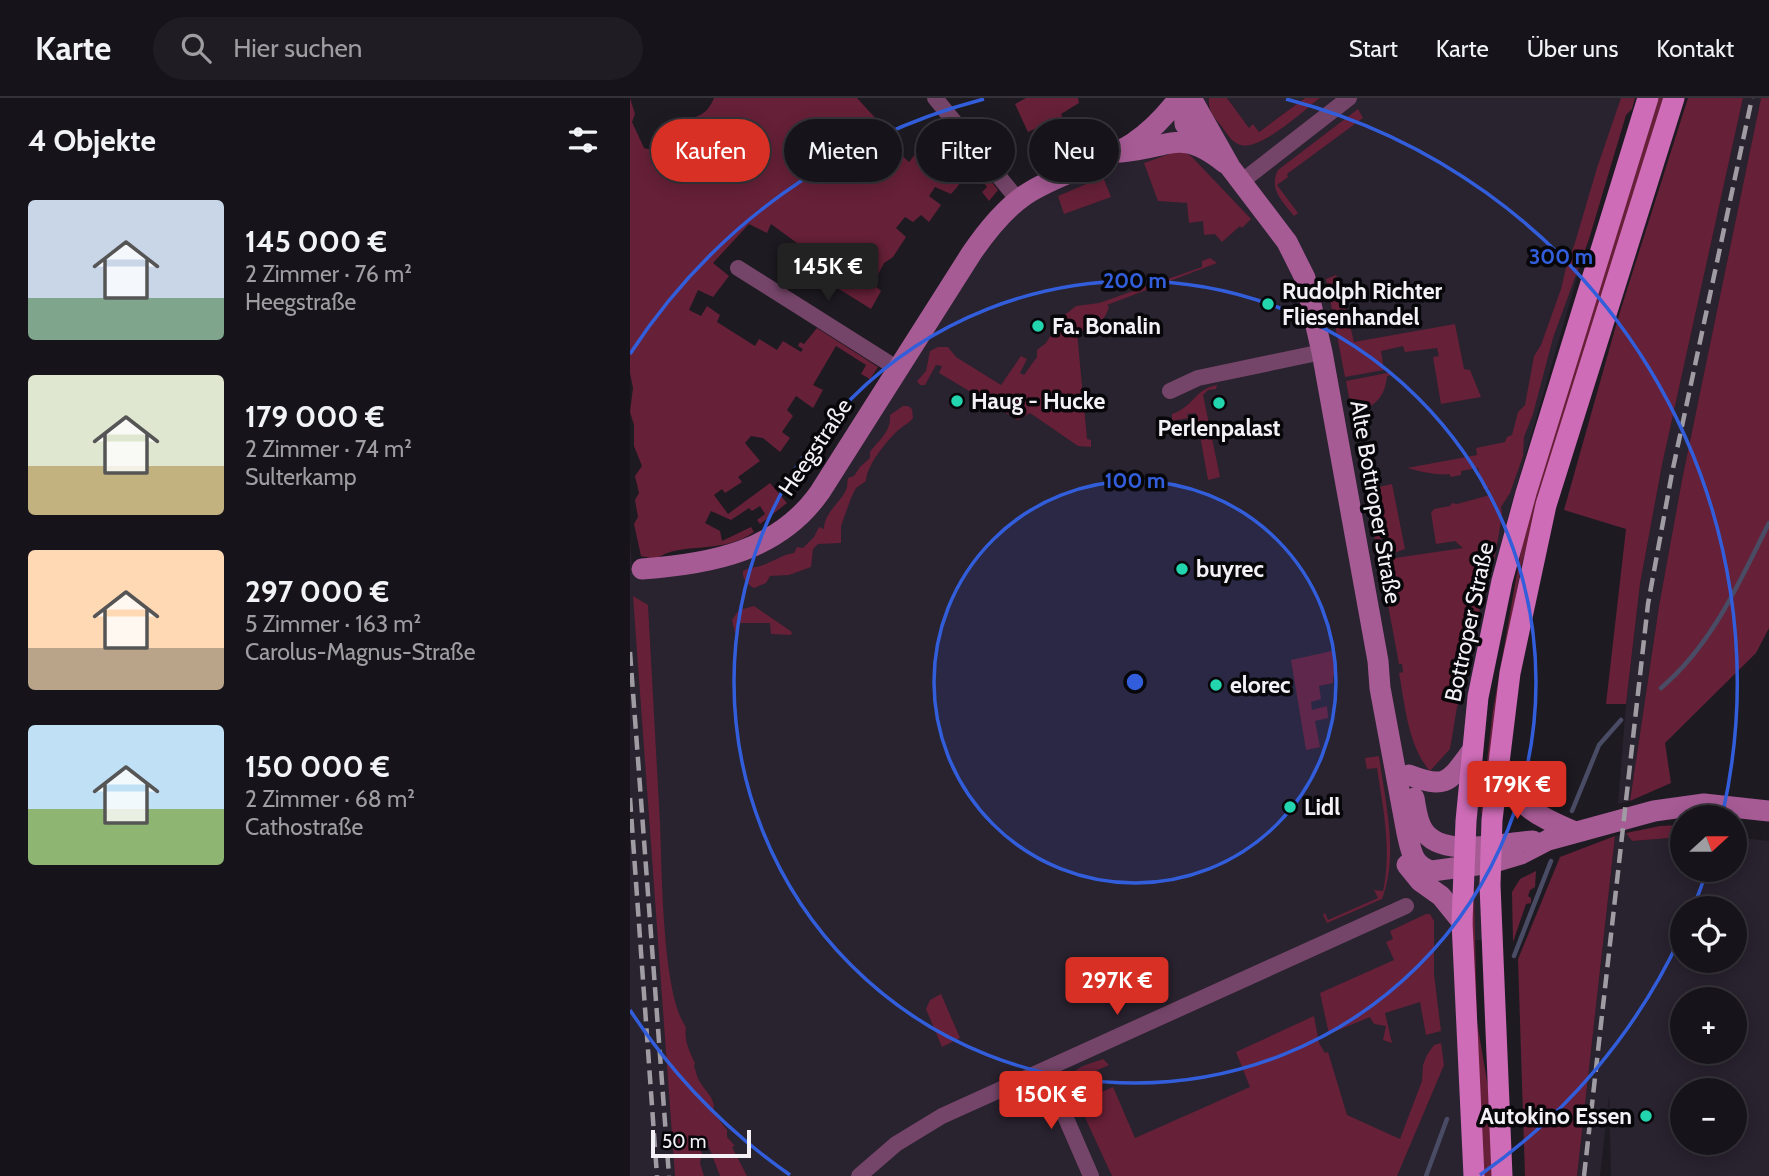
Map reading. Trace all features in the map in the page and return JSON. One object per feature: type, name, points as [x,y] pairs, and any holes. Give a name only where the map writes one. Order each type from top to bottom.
[{"type":"main road","name":"Bottroper Straße","points":[[1474,1176],[1462,922],[1472,751],[1478,697],[1502,581],[1526,494],[1648,98]]},
{"type":"main road","points":[[1502,1176],[1491,855],[1497,770],[1510,673],[1546,505],[1674,98]]},
{"type":"street","points":[[935,98],[1018,200]]},
{"type":"street","points":[[1182,98],[1187,128],[1208,149]]},
{"type":"street","name":"Heegstraße","points":[[1119,150],[1148,132],[1182,98]]},
{"type":"street","name":"Alte Bottroper Straße","points":[[1191,98],[1235,174],[1295,255],[1308,289],[1322,352],[1412,855],[1423,869],[1432,871],[1465,857]]},
{"type":"street","points":[[1235,174],[1349,98]]},
{"type":"street","name":"Heegstraße","points":[[1119,153],[1145,150],[1175,142],[1192,143],[1208,149],[1235,174]]},
{"type":"street","name":"Heegstraße","points":[[642,569],[688,565],[730,556],[755,547],[780,533],[803,514],[981,240],[1018,200],[1050,182]]},
{"type":"street","points":[[738,268],[898,369]]},
{"type":"street","points":[[1170,391],[1198,378],[1322,352]]},
{"type":"street","name":"Alte Bottroper Straße","points":[[1378,661],[1397,713],[1416,811],[1424,831],[1437,843],[1465,857]]},
{"type":"street","points":[[1409,775],[1429,783],[1441,783],[1455,774],[1472,751]]},
{"type":"street","points":[[1497,770],[1525,806],[1541,818],[1575,832]]},
{"type":"street","points":[[1465,857],[1491,855],[1518,841],[1548,840],[1643,814],[1704,804],[1769,811]]},
{"type":"street","name":"Alte Bottroper Straße","points":[[1407,833],[1404,847],[1407,865],[1420,881],[1441,896],[1462,922]]},
{"type":"street","points":[[859,1176],[880,1156],[942,1116],[1406,906]]},
{"type":"street","points":[[1045,1070],[1091,1176]]},
{"type":"shaded area","points":[[630,98],[635,114],[632,122],[644,148],[651,150],[651,182],[770,182],[770,119],[694,119],[707,110],[714,98],[857,98],[876,119],[784,119],[784,182],[902,182],[902,155],[909,162],[916,153],[916,182],[957,182],[959,185],[951,194],[935,187],[929,196],[941,205],[929,222],[921,215],[913,222],[905,217],[896,228],[906,237],[893,257],[884,263],[873,284],[881,291],[871,309],[831,284],[838,273],[771,224],[767,233],[749,224],[713,263],[729,276],[713,297],[698,290],[689,310],[701,316],[707,306],[720,315],[717,322],[755,346],[759,339],[777,350],[783,341],[801,352],[803,349],[798,346],[800,342],[804,344],[817,328],[878,367],[870,379],[861,374],[866,365],[836,346],[813,385],[823,390],[813,408],[796,396],[787,410],[793,416],[782,432],[790,438],[780,452],[763,438],[751,436],[745,443],[760,461],[738,477],[742,482],[725,493],[722,489],[714,495],[728,514],[770,483],[787,503],[760,524],[757,520],[765,514],[760,506],[752,511],[749,508],[731,520],[711,511],[705,523],[720,531],[722,541],[751,527],[754,532],[728,544],[678,550],[656,559],[641,556],[634,524],[638,517],[635,500],[639,493],[635,476],[642,466],[634,446],[634,425],[630,412],[633,388],[630,373]]},
{"type":"shaded area","points":[[1026,98],[1078,98],[1079,103],[1061,114],[1063,119],[1029,119],[1028,132],[1015,104]]},
{"type":"shaded area","points":[[1179,98],[1209,98],[1208,107],[1230,139],[1265,140],[1320,98],[1629,98],[1508,516],[1474,803],[1493,799],[1491,940],[1472,940],[1471,1176],[630,1176],[630,538],[632,570],[780,533],[996,221],[1064,182],[1119,182],[1119,148]]},
{"type":"shaded area","points":[[1209,98],[1227,98],[1249,128],[1253,124],[1259,132],[1305,98],[1320,98],[1271,136],[1260,142],[1241,145],[1230,138],[1212,114]]},
{"type":"shaded area","points":[[1227,98],[1305,98],[1259,132],[1249,128]]},
{"type":"shaded area","points":[[1621,98],[1635,98],[1632,109],[1626,115],[1589,239],[1553,338],[1533,414],[1524,437],[1523,456],[1510,493],[1501,507],[1495,557],[1488,573],[1475,630],[1478,632],[1465,670],[1450,749],[1430,771],[1417,750],[1408,725],[1399,673],[1403,672],[1402,664],[1399,664],[1383,578],[1392,571],[1390,562],[1395,558],[1463,548],[1455,541],[1436,544],[1431,513],[1434,509],[1450,506],[1452,503],[1490,495],[1489,488],[1483,489],[1478,468],[1461,471],[1461,475],[1451,477],[1449,474],[1434,474],[1407,468],[1477,455],[1476,448],[1505,442],[1507,437],[1512,435],[1518,412],[1525,405],[1534,356],[1541,345],[1561,289],[1568,259]]},
{"type":"shaded area","points":[[1659,98],[1663,98],[1521,567],[1500,683],[1484,814],[1481,813],[1493,710],[1522,545],[1546,458]]},
{"type":"shaded area","points":[[1688,98],[1743,98],[1662,465],[1640,584],[1626,704],[1606,704],[1626,529],[1564,510],[1619,315]]},
{"type":"shaded area","points":[[1743,98],[1761,98],[1682,480],[1659,606],[1630,801],[1618,804],[1640,584],[1662,465]]},
{"type":"shaded area","points":[[1761,98],[1769,98],[1769,628],[1756,653],[1665,743],[1671,783],[1630,801],[1659,606],[1682,480]]},
{"type":"shaded area","points":[[1358,109],[1363,118],[1287,174],[1288,177],[1277,185],[1298,213],[1294,216],[1276,189],[1275,177],[1278,170]]},
{"type":"shaded area","points":[[1175,152],[1186,153],[1192,157],[1251,219],[1222,242],[1215,234],[1204,235],[1203,221],[1189,223],[1187,203],[1158,201],[1144,163]]},
{"type":"shaded area","points":[[983,182],[992,182],[998,190],[989,201],[982,192],[987,187]]},
{"type":"shaded area","points":[[1091,182],[1105,182],[1111,197],[1064,214],[1058,196]]},
{"type":"shaded area","points":[[1210,258],[1217,263],[1107,305],[1107,313],[1097,325],[1077,332],[1087,439],[1091,440],[1091,447],[1078,446],[1030,413],[1018,420],[939,373],[942,366],[936,365],[925,385],[920,385],[917,381],[926,371],[930,351],[938,347],[948,347],[956,357],[1001,385],[1021,356],[1027,359],[1020,373],[1024,375],[1037,357],[1037,350],[1046,343],[1062,317],[1076,306],[1099,303],[1202,267],[1202,261]]},
{"type":"shaded area","points":[[1336,275],[1354,342],[1455,324],[1464,369],[1470,370],[1481,397],[1441,404],[1433,357],[1439,356],[1437,348],[1405,352],[1403,346],[1381,351],[1384,370],[1345,377],[1326,279]]},
{"type":"shaded area","points":[[1392,372],[1393,375],[1387,376],[1385,387],[1373,405],[1362,410],[1361,401],[1350,403],[1346,381]]},
{"type":"shaded area","points":[[1217,385],[1216,389],[1208,390],[1203,395],[1220,477],[1208,480],[1196,413],[1187,414],[1188,418],[1172,421],[1172,414],[1180,411],[1209,387]]},
{"type":"shaded area","points":[[903,406],[912,409],[913,418],[887,442],[870,467],[866,481],[856,488],[841,526],[841,543],[818,544],[813,549],[811,567],[789,575],[770,576],[766,583],[754,588],[749,585],[744,579],[743,571],[794,553],[797,547],[803,548],[814,537],[819,527],[824,529],[827,518],[846,490],[848,478],[854,476],[870,458],[870,452],[887,431],[890,415]]},
{"type":"shaded area","points":[[1392,484],[1405,549],[1394,553],[1388,551],[1385,538],[1375,540],[1365,490]]},
{"type":"shaded area","points":[[633,596],[648,605],[663,899],[672,988],[678,1011],[686,1027],[686,1041],[698,1079],[712,1100],[713,1112],[727,1130],[727,1137],[735,1146],[732,1147],[747,1176],[720,1176],[705,1137],[698,1141],[704,1176],[675,1176]]},
{"type":"shaded area","points":[[754,606],[792,632],[791,635],[771,634],[770,623],[738,623],[739,634],[735,633],[732,620],[739,610]]},
{"type":"shaded area","points":[[1332,651],[1335,675],[1333,683],[1319,686],[1321,699],[1311,702],[1312,710],[1327,706],[1328,718],[1315,721],[1320,747],[1306,750],[1291,660]]},
{"type":"shaded area","points":[[1379,756],[1390,846],[1390,864],[1382,899],[1327,923],[1323,915],[1325,913],[1328,920],[1378,898],[1374,890],[1383,891],[1387,860],[1384,814],[1377,768],[1367,769],[1365,758]]},
{"type":"shaded area","points":[[1670,826],[1670,838],[1632,841],[1626,833]]},
{"type":"shaded area","points":[[1626,833],[1632,841],[1670,838],[1670,882],[1747,882],[1747,838],[1769,841],[1769,1176],[1611,1176],[1609,1096],[1600,1176],[1577,1176],[1615,836]]},
{"type":"shaded area","points":[[1615,836],[1577,1176],[1525,1176],[1518,959],[1560,857]]},
{"type":"shaded area","points":[[1536,871],[1535,887],[1530,890],[1528,896],[1531,903],[1526,904],[1513,942],[1512,892],[1520,879]]},
{"type":"shaded area","points":[[1471,890],[1474,890],[1477,1022],[1488,1087],[1493,1176],[1484,1176],[1472,976]]},
{"type":"shaded area","points":[[1430,914],[1434,921],[1434,974],[1441,1031],[1426,1035],[1420,1002],[1385,1013],[1392,1043],[1383,1040],[1386,1026],[1374,1024],[1370,1017],[1329,1034],[1320,993],[1394,960],[1386,942],[1393,939],[1390,931]]},
{"type":"shaded area","points":[[941,994],[960,1038],[942,1047],[926,1009],[930,1000]]},
{"type":"shaded area","points":[[1314,1016],[1319,1043],[1325,1053],[1328,1052],[1347,1115],[1400,1139],[1422,1081],[1427,1055],[1434,1045],[1441,1043],[1444,1065],[1397,1176],[1112,1176],[1071,1087],[1075,1071],[1103,1059],[1109,1065],[1077,1079],[1086,1099],[1113,1087],[1135,1138],[1250,1087],[1236,1052]]},
{"type":"waterway","points":[[1661,688],[1696,652],[1710,632],[1769,523]]},
{"type":"waterway","points":[[1572,811],[1599,745],[1621,720]]},
{"type":"waterway","points":[[1514,956],[1551,861]]},
{"type":"waterway","points":[[1426,1176],[1447,1119]]},
{"type":"railway","points":[[1584,1176],[1648,604],[1672,473],[1752,98]]},
{"type":"railway","points":[[630,652],[669,1176]]},
{"type":"railway","points":[[630,798],[657,1176]]},
{"type":"place","name":"Rudolph Richter Fliesenhandel","points":[[1268,304]]},
{"type":"place","name":"Fa. Bonalin","points":[[1038,326]]},
{"type":"place","name":"Haug - Hucke","points":[[957,401]]},
{"type":"place","name":"Perlenpalast","points":[[1219,403]]},
{"type":"place","name":"buyrec","points":[[1182,569]]},
{"type":"place","name":"elorec","points":[[1216,685]]},
{"type":"place","name":"Lidl","points":[[1290,807]]},
{"type":"place","name":"Autokino Essen","points":[[1646,1116]]}]
